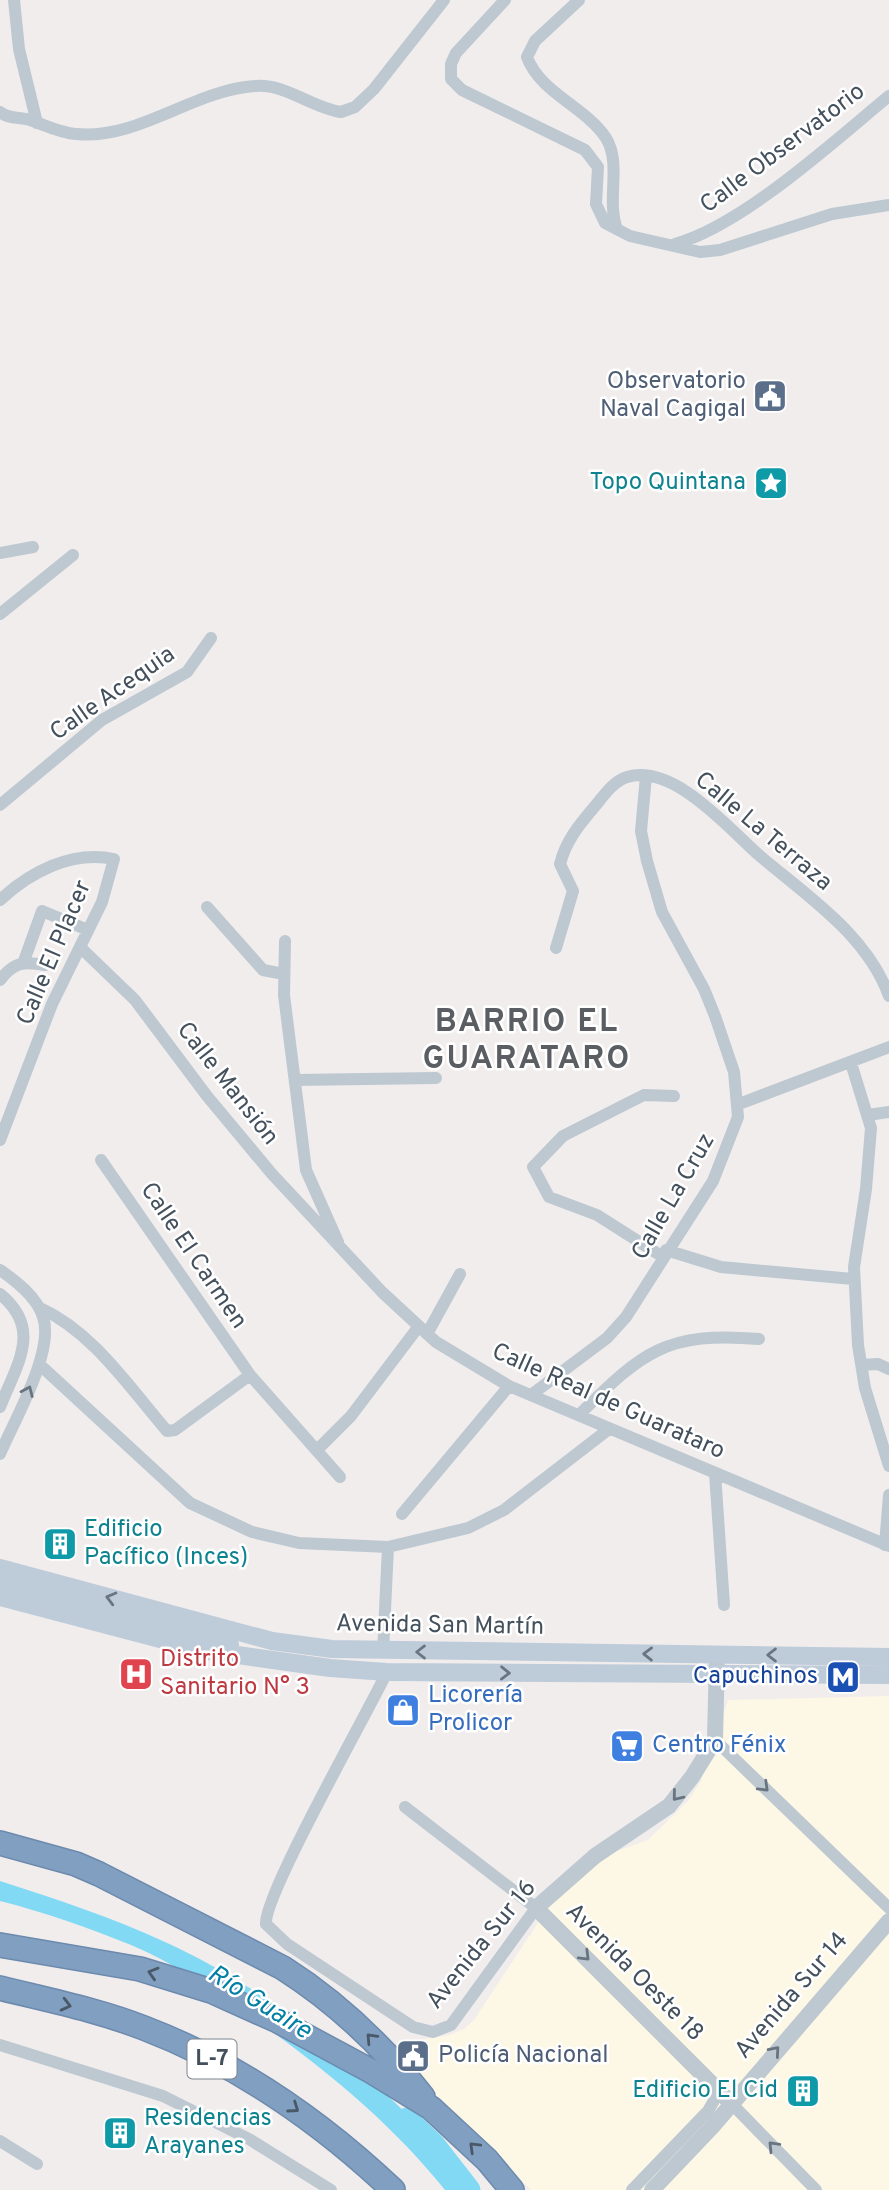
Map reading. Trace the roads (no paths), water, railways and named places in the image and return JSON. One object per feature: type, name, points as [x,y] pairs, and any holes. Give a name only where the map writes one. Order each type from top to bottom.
[{"type":"highway","points":[[0,1843],[76,1864],[231,1939],[311,1986],[338,2007],[404,2072],[431,2108]]},
{"type":"highway","name":"L-7","points":[[0,1945],[93,1959],[211,1991],[278,2021],[369,2070],[431,2108],[487,2160],[512,2190]]},
{"type":"highway","name":"L-7","points":[[0,1988],[131,2023],[210,2058],[298,2111],[338,2140],[393,2190]]},
{"type":"main road","name":"Avenida San Martín","points":[[1,1571],[272,1641],[383,1652],[889,1657]]},
{"type":"main road","points":[[1,1571],[176,1629],[291,1663]]},
{"type":"main road","name":"Avenida San Martín","points":[[0,1597],[202,1650],[291,1663],[387,1672],[889,1675]]},
{"type":"main road","points":[[199,1636],[272,1641]]},
{"type":"street","points":[[14,0],[19,49],[37,123]]},
{"type":"street","points":[[0,112],[4,116],[75,134],[108,133],[210,97],[258,85],[341,112],[355,107],[374,89],[444,0]]},
{"type":"street","points":[[505,0],[456,53],[451,64],[451,79],[462,90],[585,150],[598,167],[597,211],[606,223],[630,236],[674,244]]},
{"type":"street","points":[[579,0],[535,41],[527,57],[534,71],[597,128],[610,146],[611,201],[617,229]]},
{"type":"street","name":"Calle Observatorio","points":[[674,244],[693,239],[736,215],[889,96]]},
{"type":"street","name":"Calle Observatorio","points":[[674,244],[700,252],[720,250],[816,218],[889,205]]},
{"type":"street","points":[[0,553],[33,547]]},
{"type":"street","points":[[0,614],[73,555]]},
{"type":"street","name":"Calle Acequia","points":[[0,805],[102,720],[187,672],[211,638]]},
{"type":"street","points":[[556,948],[573,891],[560,864],[572,834],[620,781],[646,776]]},
{"type":"street","name":"Calle La Terraza","points":[[646,776],[666,780],[692,796],[816,902],[871,958],[889,996]]},
{"type":"street","name":"Calle La Cruz","points":[[531,1395],[618,1326],[721,1166],[734,1132],[738,1104],[734,1072],[704,989],[662,912],[652,881],[641,831],[646,776]]},
{"type":"street","name":"Calle El Placer","points":[[0,900],[34,873],[84,855],[114,859],[103,902],[52,1004],[0,1140]]},
{"type":"street","points":[[207,907],[263,970],[284,974]]},
{"type":"street","points":[[24,961],[43,911],[88,930]]},
{"type":"street","points":[[285,941],[284,974],[306,1170],[341,1248]]},
{"type":"street","name":"Calle Mansión","points":[[80,947],[135,999],[241,1138],[341,1248]]},
{"type":"street","points":[[0,980],[12,966],[24,961],[45,965]]},
{"type":"street","points":[[738,1104],[889,1047]]},
{"type":"street","points":[[851,1062],[868,1115],[870,1144],[853,1279],[862,1364],[889,1466]]},
{"type":"street","points":[[295,1080],[436,1078]]},
{"type":"street","points":[[674,1096],[644,1095],[564,1136],[533,1167],[549,1197],[597,1215],[664,1254],[721,1267],[853,1279]]},
{"type":"street","points":[[868,1115],[889,1112]]},
{"type":"street","name":"Calle El Carmen","points":[[101,1160],[250,1375],[341,1477]]},
{"type":"street","name":"Calle Real de Guarataro","points":[[341,1248],[423,1330],[446,1349],[509,1386],[887,1545]]},
{"type":"street","points":[[0,1270],[21,1286],[40,1308],[63,1320],[90,1343],[167,1430],[175,1430],[250,1375]]},
{"type":"street","points":[[317,1450],[351,1416],[423,1330],[460,1273]]},
{"type":"street","points":[[0,1294],[22,1318],[25,1334],[23,1347],[0,1407]]},
{"type":"street","points":[[0,1454],[39,1364],[45,1325],[40,1308]]},
{"type":"street","points":[[580,1414],[621,1373],[653,1350],[713,1336],[759,1339]]},
{"type":"street","points":[[39,1364],[190,1503],[252,1532],[299,1543],[388,1546],[421,1541],[488,1520],[531,1491],[609,1429]]},
{"type":"street","points":[[862,1364],[878,1364],[889,1368]]},
{"type":"street","points":[[402,1514],[509,1386]]},
{"type":"street","points":[[715,1473],[724,1605]]},
{"type":"street","points":[[887,1545],[889,1495]]},
{"type":"street","points":[[383,1652],[388,1546]]},
{"type":"street","points":[[717,1655],[715,1740],[889,1908]]},
{"type":"street","name":"Avenida Sur 16","points":[[387,1672],[265,1915],[271,1931],[287,1944],[413,2027],[433,2032],[451,2025],[536,1908],[595,1856],[669,1806],[692,1777],[715,1740]]},
{"type":"street","name":"Avenida Oeste 18","points":[[405,1807],[536,1908],[816,2190]]},
{"type":"street","name":"Avenida Sur 14","points":[[652,2190],[712,2127],[725,2096],[889,1921]]},
{"type":"street","points":[[0,2045],[163,2096],[249,2139],[331,2190]]},
{"type":"street","points":[[632,2190],[725,2096]]},
{"type":"street","points":[[0,2141],[37,2164]]},
{"type":"water","points":[[0,1881],[145,1933],[251,1989],[334,2048],[373,2082],[444,2153],[475,2190],[445,2190],[401,2140],[352,2094],[273,2032],[205,1985],[131,1945],[0,1901]]},
{"type":"waterway","name":"Río Guaire","points":[[407,2119],[434,2145],[469,2190]]},
{"type":"place","name":"Observatorio Naval Cagigal","points":[[770,396]]},
{"type":"place","name":"Topo Quintana","points":[[771,483]]},
{"type":"place","name":"Edificio Pacífico (Inces)","points":[[60,1544]]},
{"type":"place","name":"Distrito Sanitario N° 3","points":[[136,1674]]},
{"type":"place","name":"Capuchinos","points":[[843,1677]]},
{"type":"place","name":"Licorería Prolicor","points":[[403,1710]]},
{"type":"place","name":"Centro Fénix","points":[[627,1746]]},
{"type":"place","name":"Policía Nacional","points":[[413,2056]]},
{"type":"place","name":"Edificio El Cid","points":[[803,2091]]},
{"type":"place","name":"Residencias Arayanes","points":[[120,2133]]},
{"type":"district","name":"BARRIO EL GUARATARO","points":[[527,1042]]}]
